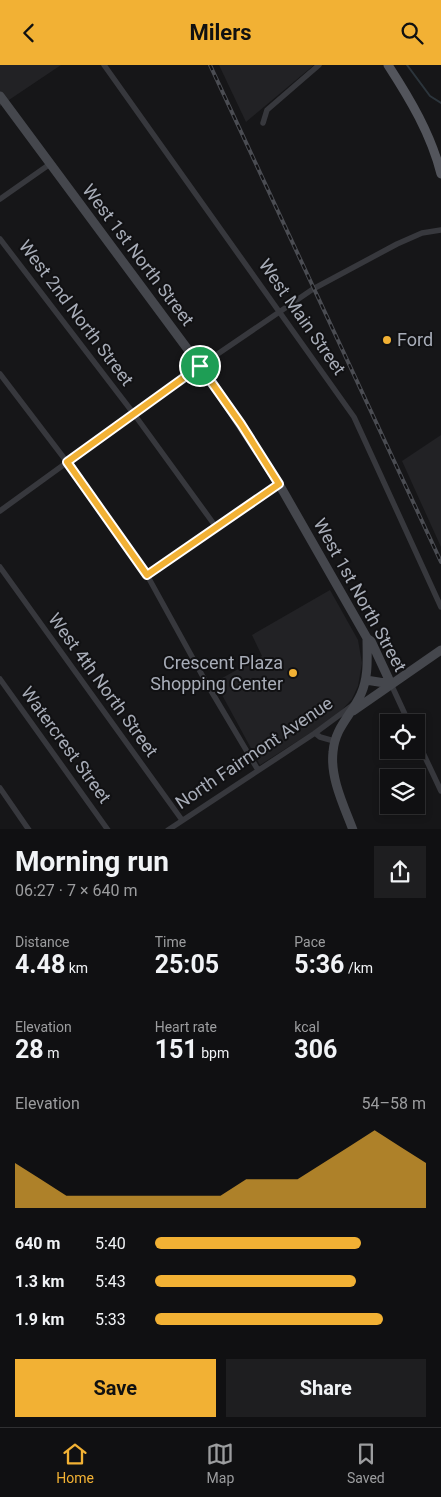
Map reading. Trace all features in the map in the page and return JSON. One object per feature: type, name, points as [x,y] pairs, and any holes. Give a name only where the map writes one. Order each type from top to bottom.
[{"type":"main road","points":[[388,65],[421,121],[431,142],[441,174]]},
{"type":"main road","name":"West 1st North Street","points":[[0,96],[241,424],[279,484],[366,638],[371,641],[391,684]]},
{"type":"main road","points":[[353,829],[340,793],[333,765],[334,741],[346,716],[357,702],[366,680],[366,638]]},
{"type":"main road","points":[[346,716],[441,650]]},
{"type":"main road","points":[[366,680],[391,684]]},
{"type":"street","name":"West Main Street","points":[[104,65],[354,417],[441,607]]},
{"type":"street","points":[[263,123],[266,110],[319,65]]},
{"type":"street","points":[[0,199],[50,164]]},
{"type":"street","points":[[0,511],[200,366],[313,289],[397,244],[422,233],[441,230]]},
{"type":"street","name":"West 2nd North Street","points":[[0,239],[134,414],[216,527]]},
{"type":"street","points":[[0,251],[6,247]]},
{"type":"street","points":[[0,375],[67,462],[147,575],[207,685],[258,770]]},
{"type":"street","points":[[147,575],[279,484]]},
{"type":"street","name":"West 4th North Street","points":[[0,567],[182,820]]},
{"type":"street","name":"Watercrest Street","points":[[0,679],[108,829]]},
{"type":"street","name":"West 1st North Street","points":[[391,684],[405,714]]},
{"type":"street","name":"North Fairmont Avenue","points":[[168,829],[315,733],[357,702]]},
{"type":"street","points":[[315,733],[320,737],[334,741]]},
{"type":"street","points":[[425,757],[441,791]]},
{"type":"street","points":[[0,788],[29,829]]},
{"type":"shaded area","points":[[0,65],[61,65],[0,106]]},
{"type":"shaded area","points":[[219,65],[314,65],[246,122]]},
{"type":"shaded area","points":[[441,435],[441,547],[402,461]]},
{"type":"shaded area","points":[[330,590],[358,640],[362,663],[358,686],[352,699],[340,712],[260,765],[215,682],[262,656],[252,635]]},
{"type":"waterway","points":[[407,65],[430,96],[441,103]]},
{"type":"railway","points":[[210,65],[441,562]]},
{"type":"place","name":"Ford","points":[[387,340]]},
{"type":"place","name":"Crescent Plaza Shopping Center","points":[[293,673]]},
{"type":"route","points":[[200,366],[241,424],[279,484],[147,575],[67,462],[200,366]]}]
